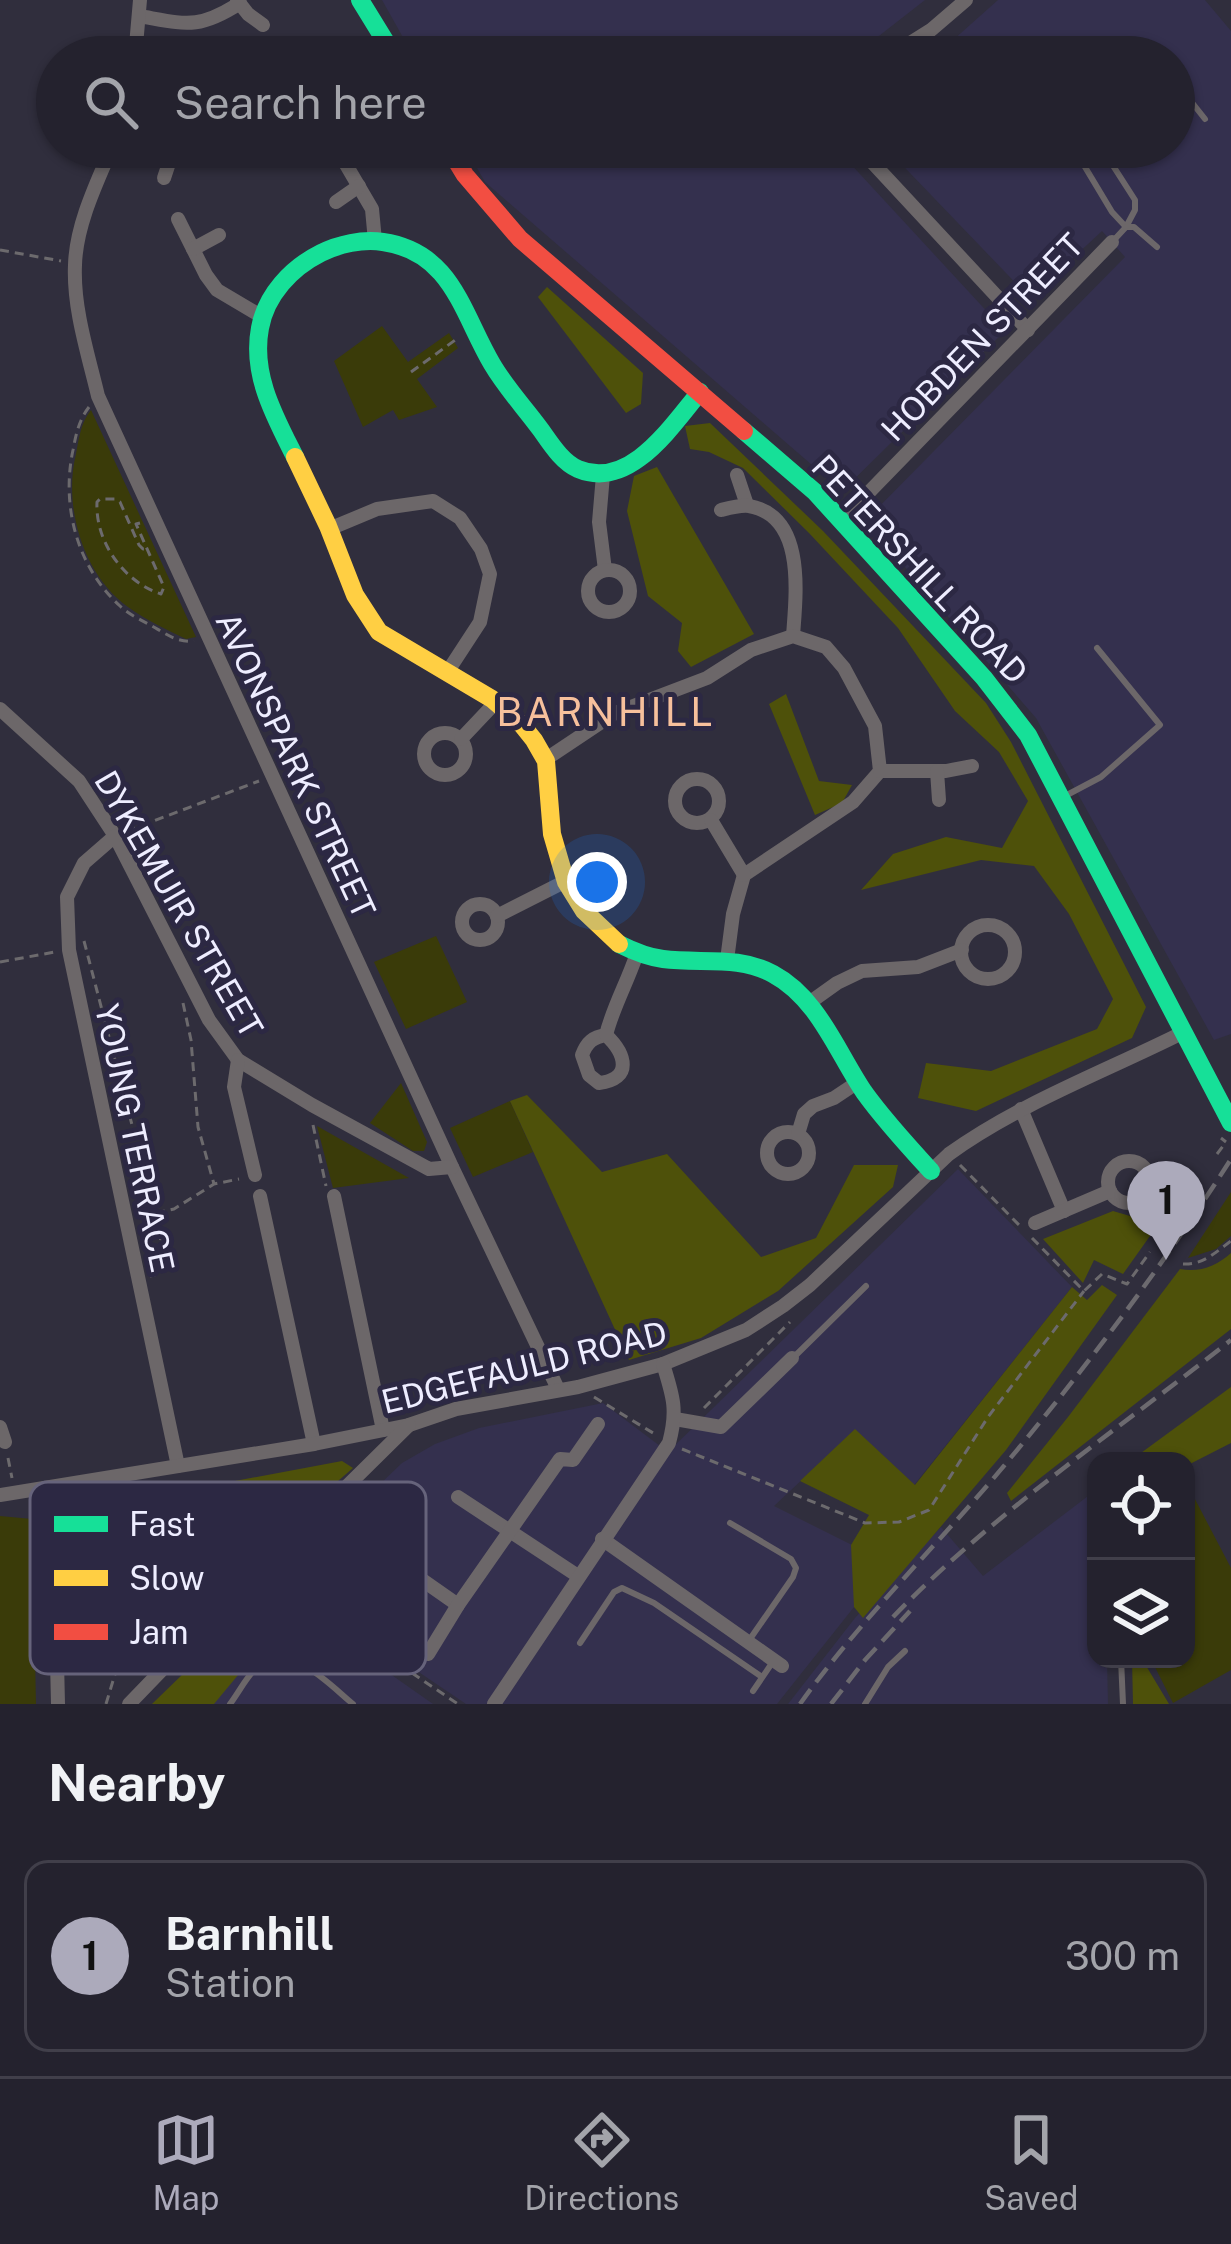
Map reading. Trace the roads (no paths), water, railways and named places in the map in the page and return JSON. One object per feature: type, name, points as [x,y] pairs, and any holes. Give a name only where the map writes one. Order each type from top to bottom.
[{"type":"street","points":[[360,0],[382,36]]},
{"type":"street","points":[[921,36],[966,0]]},
{"type":"street","points":[[140,8],[194,25],[212,20],[238,2],[263,26]]},
{"type":"street","name":"AVONSPARK STREET","points":[[103,168],[89,200],[74,263],[80,320],[98,396],[559,1389]]},
{"type":"street","points":[[164,178],[171,168]]},
{"type":"street","points":[[348,168],[372,209],[375,241]]},
{"type":"street","name":"PETERSHILL ROAD","points":[[461,168],[520,239],[814,493],[984,678],[1028,735],[1231,1123]]},
{"type":"street","points":[[878,168],[1028,330]]},
{"type":"street","points":[[336,202],[358,186]]},
{"type":"street","points":[[178,219],[217,290],[261,316]]},
{"type":"street","points":[[193,249],[219,236]]},
{"type":"street","points":[[700,392],[639,461],[603,475],[577,469],[551,443],[492,365],[440,268],[406,247],[375,241],[310,255],[285,278],[261,316],[257,350],[262,390],[329,529],[357,602],[381,634],[496,702],[528,732],[546,759],[550,833],[564,882],[596,926],[636,956],[678,962],[727,960],[772,974],[808,1003],[888,1125],[931,1171]]},
{"type":"street","name":"HOBDEN STREET","points":[[841,521],[1112,242]]},
{"type":"street","points":[[603,475],[599,522],[605,570]]},
{"type":"street","points":[[737,475],[747,506]]},
{"type":"street","points":[[329,529],[376,509],[433,501],[460,518],[482,549],[490,574],[480,622],[448,671]]},
{"type":"street","points":[[721,510],[747,506],[773,516],[790,544],[796,581],[793,636]]},
{"type":"street","points":[[546,759],[615,713],[707,679],[751,650],[793,636],[826,647],[844,668],[875,726],[880,771],[853,802],[744,875],[727,960]]},
{"type":"street","points":[[461,739],[496,702]]},
{"type":"street","name":"DYKEMUIR STREET","points":[[0,710],[79,781],[115,836],[209,1020],[238,1060],[429,1169],[452,1167]]},
{"type":"street","points":[[880,771],[972,766]]},
{"type":"street","points":[[937,771],[939,800]]},
{"type":"street","points":[[710,820],[744,875]]},
{"type":"street","name":"YOUNG TERRACE","points":[[115,836],[84,863],[67,897],[69,950],[178,1466]]},
{"type":"street","points":[[497,916],[564,882]]},
{"type":"street","points":[[808,1003],[862,971],[918,967],[962,950]]},
{"type":"street","points":[[606,1035],[636,956]]},
{"type":"street","name":"EDGEFAULD ROAD","points":[[83,1482],[409,1425],[456,1409],[578,1387],[663,1364],[746,1330],[783,1306],[949,1154],[1021,1109],[1182,1033]]},
{"type":"street","points":[[238,1060],[234,1087],[255,1175]]},
{"type":"street","points":[[798,1134],[804,1114],[813,1106],[858,1082]]},
{"type":"street","points":[[1021,1109],[1064,1211]]},
{"type":"street","points":[[1035,1223],[1110,1191]]},
{"type":"street","points":[[260,1196],[314,1444]]},
{"type":"street","points":[[334,1196],[383,1430]]},
{"type":"street","points":[[683,1420],[721,1427],[792,1358]]},
{"type":"street","points":[[663,1364],[683,1420]]},
{"type":"street","points":[[494,1704],[683,1420]]},
{"type":"street","points":[[428,1654],[560,1459],[573,1460],[598,1424]]},
{"type":"street","points":[[352,1482],[409,1425]]},
{"type":"street","points":[[458,1497],[578,1576]]},
{"type":"street","points":[[602,1539],[778,1663]]},
{"type":"street","points":[[426,1583],[458,1605]]},
{"type":"street","points":[[57,1674],[58,1704]]},
{"type":"street","points":[[129,1704],[158,1674]]},
{"type":"lane","points":[[1195,106],[1205,119]]},
{"type":"lane","points":[[1086,168],[1112,212],[1157,247]]},
{"type":"lane","points":[[1112,242],[1136,209],[1136,200],[1115,168]]},
{"type":"lane","points":[[1062,798],[1101,777],[1160,725],[1097,648]]},
{"type":"lane","points":[[792,1358],[866,1286]]},
{"type":"lane","points":[[730,1522],[791,1559],[796,1568],[748,1642]]},
{"type":"lane","points":[[654,1603],[667,1584]]},
{"type":"lane","points":[[580,1643],[618,1588],[654,1603],[762,1677]]},
{"type":"lane","points":[[865,1704],[888,1667],[905,1651]]},
{"type":"lane","points":[[753,1691],[778,1663]]},
{"type":"lane","points":[[1121,1668],[1123,1704]]},
{"type":"lane","points":[[230,1704],[252,1674]]},
{"type":"lane","points":[[313,1674],[353,1704]]},
{"type":"railway","points":[[800,1704],[1067,1388],[1231,1159]]},
{"type":"railway","points":[[893,1617],[1015,1507],[1231,1340]]},
{"type":"railway","points":[[831,1704],[910,1611]]},
{"type":"place","name":"Barnhill","points":[[1166,1260]]},
{"type":"district","name":"BARNHILL","points":[[606,712]]}]
